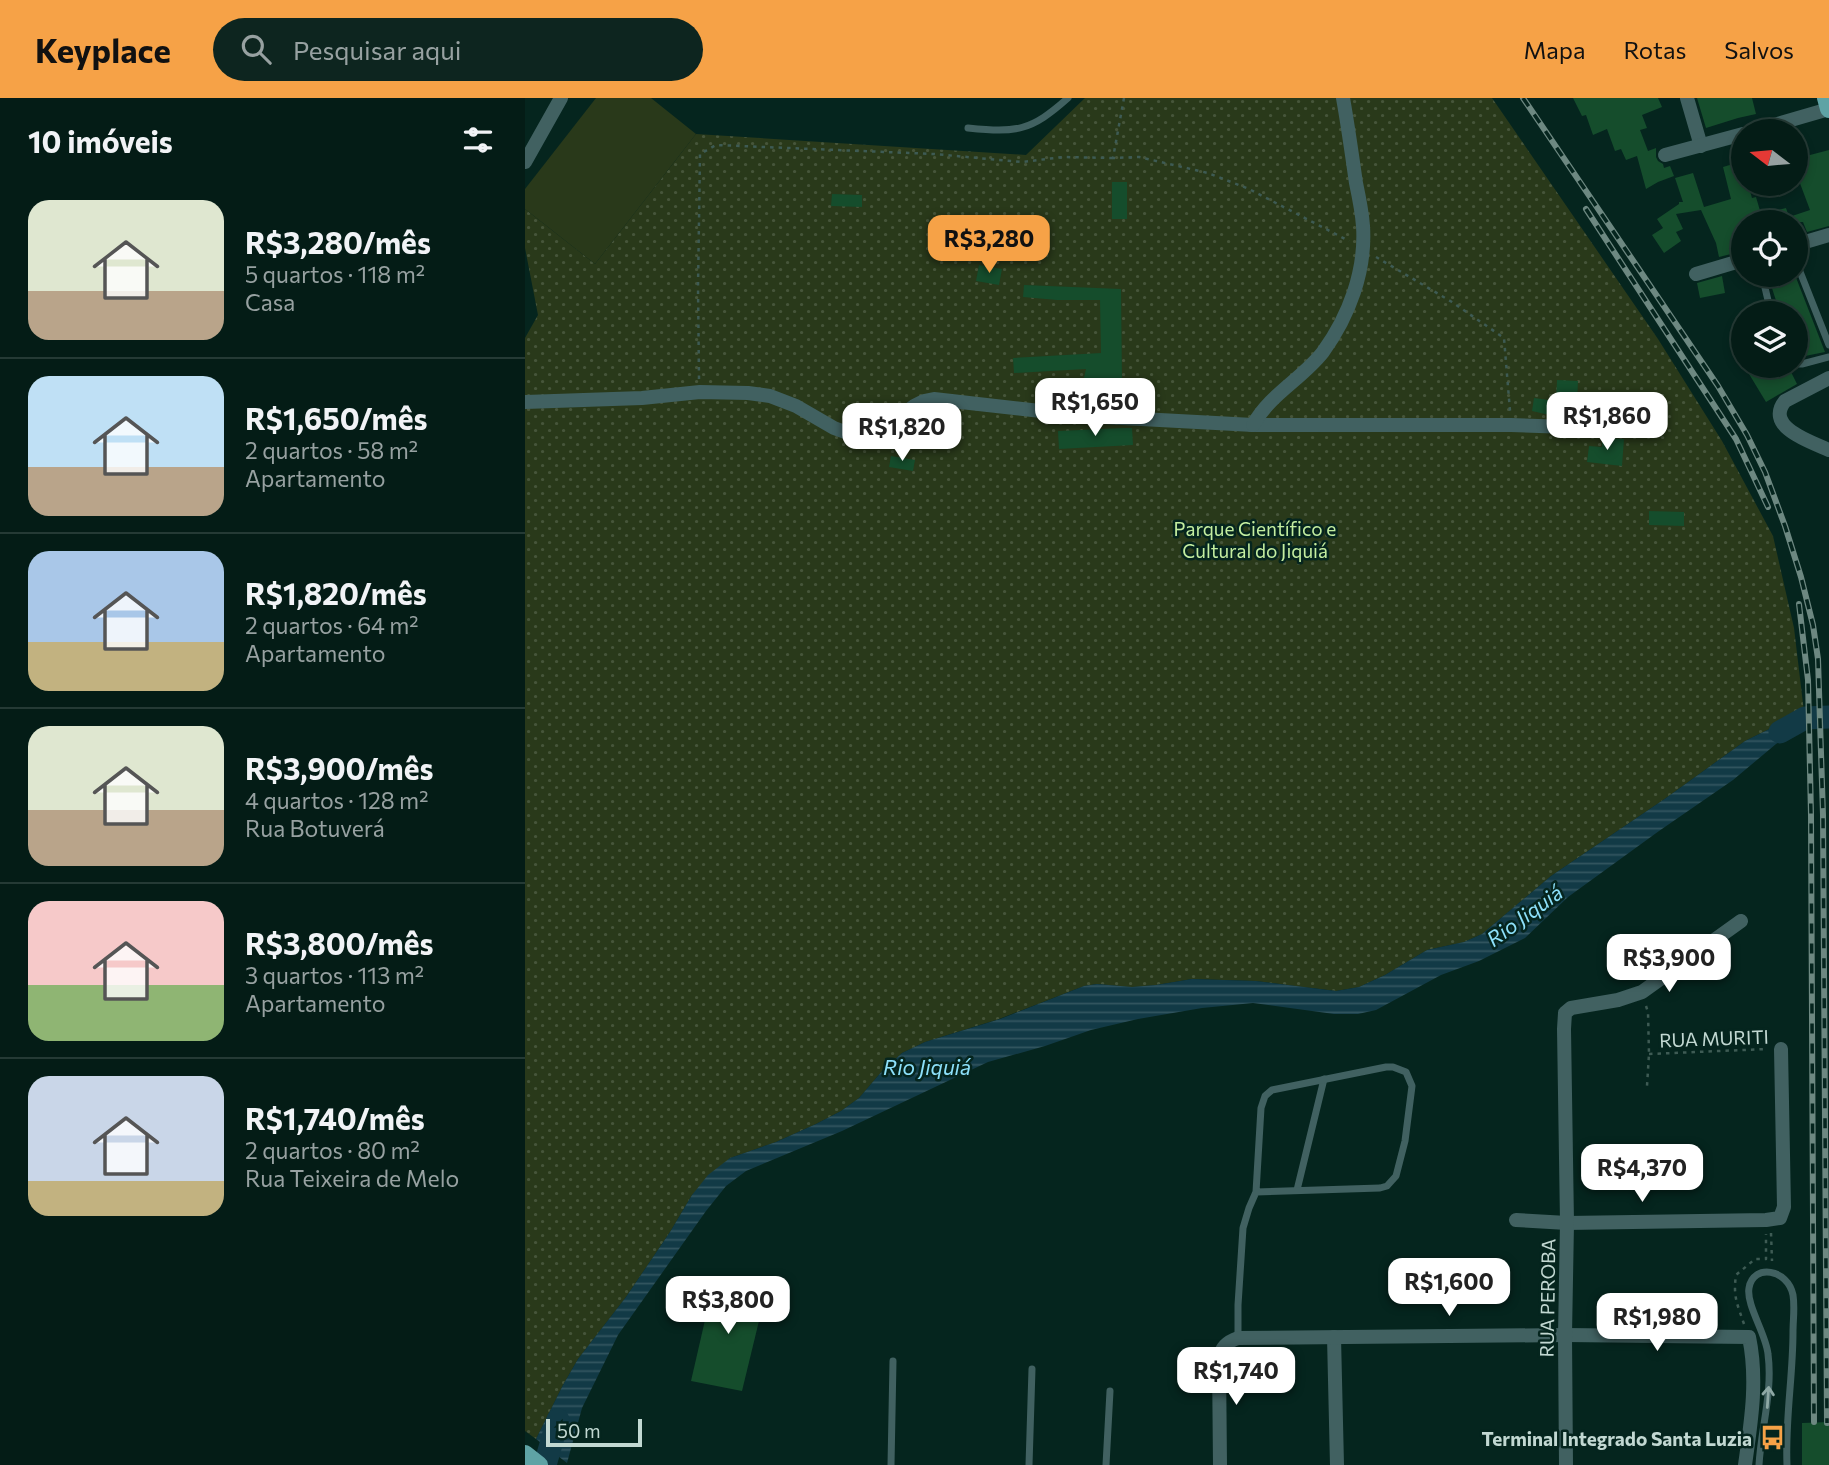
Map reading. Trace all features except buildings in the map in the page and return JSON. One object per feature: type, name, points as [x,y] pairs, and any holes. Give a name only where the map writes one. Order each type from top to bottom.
[{"type":"main road","points":[[1826,98],[1829,109]]},
{"type":"main road","points":[[525,1454],[539,1465]]},
{"type":"street","points":[[525,162],[561,98]]},
{"type":"street","points":[[1252,425],[1259,414],[1305,372],[1321,353],[1337,331],[1353,295],[1362,249],[1363,226],[1343,98]]},
{"type":"street","points":[[1687,98],[1701,146]]},
{"type":"street","points":[[1794,119],[1829,109]]},
{"type":"street","points":[[1665,155],[1731,137]]},
{"type":"street","points":[[1808,241],[1829,235]]},
{"type":"street","points":[[1696,274],[1731,264]]},
{"type":"street","points":[[1829,378],[1785,401],[1779,416],[1781,422],[1794,433],[1829,450]]},
{"type":"street","points":[[525,402],[642,398],[700,392],[748,393],[770,396],[796,406],[834,428],[859,435],[877,432],[914,405],[934,399],[1085,416],[1252,425],[1511,425],[1628,429]]},
{"type":"street","points":[[1642,992],[1741,921]]},
{"type":"street","name":"RUA PEROBA","points":[[1566,1465],[1566,1013],[1571,1008],[1619,1000],[1642,992]]},
{"type":"street","points":[[1516,1220],[1567,1223],[1777,1219],[1784,1207],[1781,1049]]},
{"type":"street","points":[[1220,1465],[1219,1359],[1220,1352],[1229,1341],[1238,1338],[1565,1335],[1749,1337],[1754,1388],[1745,1465]]},
{"type":"street","points":[[1334,1337],[1338,1465]]},
{"type":"lane","points":[[968,128],[997,131],[1027,127],[1040,121],[1068,98]]},
{"type":"lane","points":[[1806,287],[1829,345]]},
{"type":"lane","points":[[1808,362],[1829,357]]},
{"type":"lane","points":[[1238,1338],[1243,1228],[1256,1192],[1261,1108],[1265,1096],[1272,1090],[1386,1067],[1406,1073],[1412,1086],[1405,1141],[1398,1170],[1387,1186],[1256,1192]]},
{"type":"lane","points":[[1297,1190],[1324,1079]]},
{"type":"lane","points":[[1759,1465],[1769,1389],[1768,1353],[1749,1291],[1752,1279],[1767,1272],[1788,1281],[1793,1298],[1787,1465]]},
{"type":"lane","points":[[891,1465],[893,1361]]},
{"type":"lane","points":[[1029,1465],[1032,1369]]},
{"type":"lane","points":[[1106,1465],[1110,1391]]},
{"type":"path","points":[[1113,158],[1124,98]]},
{"type":"path","points":[[700,392],[700,154],[716,145],[921,153],[1022,162],[1063,157],[1139,157],[1208,173],[1249,189],[1362,249],[1453,302],[1504,338],[1511,425]]},
{"type":"path","name":"RUA MURITI","points":[[1642,992],[1647,1012],[1647,1086]]},
{"type":"path","name":"RUA MURITI","points":[[1649,1054],[1781,1049]]},
{"type":"path","points":[[1766,1231],[1771,1231],[1770,1266]]},
{"type":"path","points":[[1742,1319],[1749,1316]]},
{"type":"green space","points":[[596,98],[651,98],[696,134],[595,264],[525,209],[525,189]]},
{"type":"green space","name":"Parque Científico e Cultural do Jiquiá","points":[[1085,98],[1492,98],[1658,339],[1722,441],[1773,536],[1794,628],[1804,712],[1745,741],[1551,876],[1482,934],[1464,942],[1427,950],[1359,987],[1336,991],[1256,981],[1192,979],[1131,987],[1097,984],[1084,986],[999,1019],[925,1042],[902,1053],[859,1098],[841,1111],[776,1142],[730,1158],[692,1195],[626,1297],[578,1359],[536,1439],[525,1431],[525,338],[538,315],[525,248],[525,209],[595,264],[696,134],[1026,155]]},
{"type":"water","name":"Rio Jiquiá","points":[[1804,712],[1806,723],[1733,780],[1568,897],[1525,938],[1479,961],[1441,975],[1376,1010],[1358,1014],[1334,1014],[1253,1003],[1202,1008],[1091,1030],[988,1062],[842,1131],[746,1171],[726,1186],[706,1211],[618,1335],[582,1408],[567,1463],[536,1439],[578,1359],[626,1297],[692,1195],[708,1175],[730,1158],[776,1142],[841,1111],[859,1098],[902,1053],[925,1042],[1000,1019],[1084,986],[1097,984],[1132,987],[1192,979],[1256,981],[1336,991],[1359,987],[1427,950],[1464,942],[1482,934],[1551,876],[1745,741]]},
{"type":"waterway","name":"Rio Jiquiá","points":[[1780,732],[1805,718],[1829,717]]},
{"type":"waterway","name":"Rio Jiquiá","points":[[545,1465],[558,1420]]},
{"type":"railway","points":[[1523,98],[1718,386],[1747,435],[1765,472],[1785,526],[1813,625],[1818,659],[1823,815],[1827,1423]]},
{"type":"railway","points":[[1586,209],[1736,439],[1768,507]]},
{"type":"railway","points":[[1799,604],[1808,680],[1811,815],[1814,1422]]},
{"type":"place","name":"Terminal Integrado Santa Luzia","points":[[1772,1438]]}]
